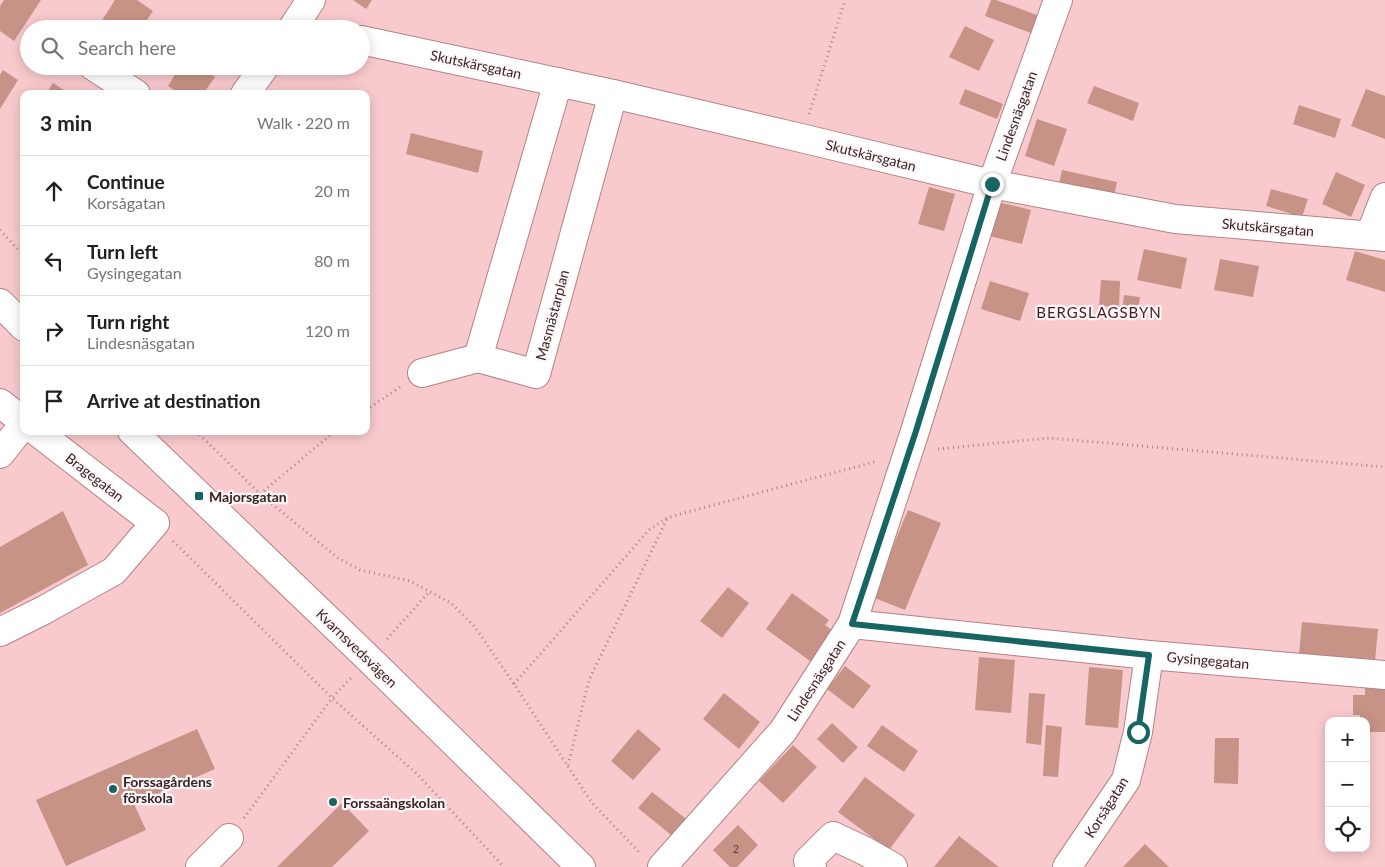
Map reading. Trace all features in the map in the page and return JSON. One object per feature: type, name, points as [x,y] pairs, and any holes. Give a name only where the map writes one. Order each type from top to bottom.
[{"type":"street","points":[[301,20],[311,0]]},
{"type":"street","name":"Lindesnäsgatan","points":[[652,861],[783,731],[852,624],[916,431],[992,184],[1058,0]]},
{"type":"street","name":"Skutskärsgatan","points":[[370,42],[613,94],[992,184],[1175,219],[1378,236]]},
{"type":"street","points":[[107,75],[130,90]]},
{"type":"street","points":[[248,90],[259,75]]},
{"type":"street","points":[[422,373],[478,358],[558,82]]},
{"type":"street","name":"Masmästarplan","points":[[478,358],[536,374],[613,94]]},
{"type":"street","points":[[1378,236],[1385,197]]},
{"type":"street","points":[[0,304],[20,323]]},
{"type":"street","points":[[0,403],[20,420]]},
{"type":"street","points":[[0,454],[20,428]]},
{"type":"street","name":"Bragegatan","points":[[41,435],[155,524]]},
{"type":"street","name":"Kvarnsvedsvägen","points":[[136,435],[367,657],[581,867]]},
{"type":"street","points":[[0,632],[114,571],[155,524]]},
{"type":"street","name":"Gysingegatan","points":[[852,624],[1149,655],[1385,675]]},
{"type":"street","name":"Korsågatan","points":[[1070,866],[1126,780],[1138,732],[1149,655]]},
{"type":"street","points":[[812,867],[808,861],[833,836],[892,867]]},
{"type":"street","points":[[200,867],[228,838]]},
{"type":"path","points":[[801,138],[845,0]]},
{"type":"path","points":[[0,230],[20,252]]},
{"type":"path","points":[[370,407],[422,373]]},
{"type":"path","points":[[200,435],[260,494],[338,558],[360,570],[410,581],[451,603],[475,628],[592,803],[652,861]]},
{"type":"path","points":[[260,494],[330,435]]},
{"type":"path","points":[[568,766],[589,680],[667,518]]},
{"type":"path","points":[[155,524],[332,698],[418,775],[504,867]]},
{"type":"path","points":[[384,642],[430,591]]},
{"type":"path","points":[[228,838],[332,698],[355,674]]},
{"type":"building","points":[[4,0],[41,0],[28,20],[20,20],[20,32],[14,41],[0,31],[0,6]]},
{"type":"building","points":[[115,0],[137,0],[153,11],[147,20],[102,20]]},
{"type":"building","points":[[353,0],[372,0],[366,9]]},
{"type":"building","points":[[991,0],[996,0],[1037,15],[1031,33],[985,16]]},
{"type":"building","points":[[965,26],[994,40],[979,71],[949,57]]},
{"type":"building","points":[[3,70],[18,80],[0,109],[0,75]]},
{"type":"building","points":[[175,75],[212,75],[215,77],[206,90],[174,90],[168,86]]},
{"type":"building","points":[[53,83],[64,90],[49,90]]},
{"type":"building","points":[[1094,86],[1139,103],[1133,121],[1087,103]]},
{"type":"building","points":[[965,89],[1003,104],[997,119],[959,104]]},
{"type":"building","points":[[1366,89],[1385,96],[1385,139],[1351,126]]},
{"type":"building","points":[[1299,105],[1341,119],[1335,138],[1293,124]]},
{"type":"building","points":[[1037,119],[1067,129],[1054,166],[1025,156]]},
{"type":"building","points":[[411,133],[483,151],[478,173],[406,154]]},
{"type":"building","points":[[1062,170],[1117,182],[1113,201],[1058,188]]},
{"type":"building","points":[[1336,172],[1365,185],[1351,217],[1322,204]]},
{"type":"building","points":[[929,187],[955,194],[944,231],[918,224]]},
{"type":"building","points":[[1271,189],[1308,199],[1302,217],[1266,206]]},
{"type":"building","points":[[998,202],[1031,210],[1022,244],[989,236]]},
{"type":"building","points":[[1144,249],[1187,258],[1181,289],[1137,280]]},
{"type":"building","points":[[1355,251],[1385,260],[1385,292],[1346,280]]},
{"type":"building","points":[[1220,259],[1259,266],[1253,297],[1214,290]]},
{"type":"building","points":[[1101,280],[1120,281],[1119,307],[1099,306]]},
{"type":"building","points":[[990,281],[1029,293],[1020,321],[981,309]]},
{"type":"building","points":[[1124,295],[1140,297],[1137,320],[1121,318]]},
{"type":"building","points":[[908,510],[941,523],[905,610],[872,597]]},
{"type":"building","points":[[63,511],[88,565],[0,613],[0,547]]},
{"type":"building","points":[[728,587],[749,603],[722,638],[700,621]]},
{"type":"building","points":[[792,593],[829,620],[825,625],[836,633],[814,664],[766,629]]},
{"type":"building","points":[[1302,622],[1378,629],[1375,661],[1299,654]]},
{"type":"building","points":[[979,657],[1015,660],[1011,713],[975,710]]},
{"type":"building","points":[[845,666],[871,686],[853,709],[827,689]]},
{"type":"building","points":[[1089,667],[1123,670],[1118,728],[1085,725]]},
{"type":"building","points":[[1365,688],[1385,689],[1385,732],[1370,732],[1370,717],[1353,715],[1353,695],[1365,695]]},
{"type":"building","points":[[724,693],[760,722],[739,749],[703,719]]},
{"type":"building","points":[[1029,693],[1045,694],[1041,745],[1026,743]]},
{"type":"building","points":[[832,723],[858,747],[843,763],[817,739]]},
{"type":"building","points":[[882,725],[918,751],[904,772],[867,746]]},
{"type":"building","points":[[1046,725],[1062,727],[1058,777],[1043,776]]},
{"type":"building","points":[[197,729],[215,769],[134,804],[146,830],[66,866],[36,800]]},
{"type":"building","points":[[638,729],[661,749],[633,780],[611,761]]},
{"type":"building","points":[[1215,738],[1239,738],[1238,784],[1214,783]]},
{"type":"building","points":[[793,745],[817,767],[783,803],[759,781]]},
{"type":"building","points":[[865,777],[915,815],[889,850],[838,812]]},
{"type":"building","points":[[652,792],[690,822],[676,839],[638,808]]},
{"type":"building","points":[[342,803],[369,831],[332,867],[277,867]]},
{"type":"building","points":[[738,825],[758,845],[737,867],[730,867],[713,850]]},
{"type":"building","points":[[959,836],[999,867],[934,867]]},
{"type":"building","points":[[1145,844],[1169,867],[1123,867]]},
{"type":"place","name":"Majorsgatan","points":[[199,496]]},
{"type":"place","name":"Forssagårdens förskola","points":[[113,789]]},
{"type":"place","name":"Forssaängskolan","points":[[333,802]]},
{"type":"district","name":"BERGSLAGSBYN","points":[[1099,312]]},
{"type":"route","points":[[992,184],[916,431],[852,624],[1149,655],[1138,732]]}]
